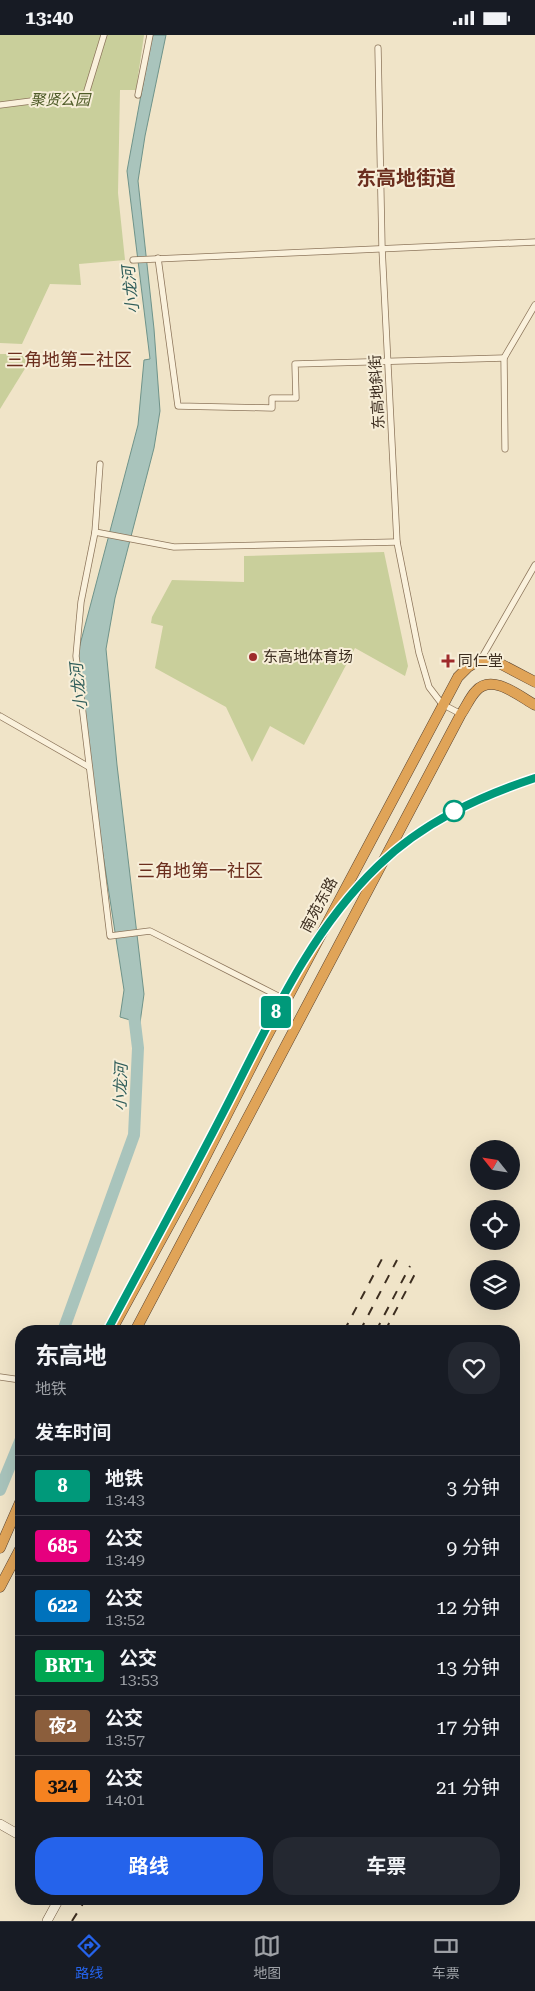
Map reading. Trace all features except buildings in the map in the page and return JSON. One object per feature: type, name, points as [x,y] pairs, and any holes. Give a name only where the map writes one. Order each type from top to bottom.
[{"type":"highway","name":"南苑东路","points":[[114,1325],[190,1187],[442,704],[458,677],[468,667],[481,659]]},
{"type":"highway","points":[[481,659],[498,662],[535,682]]},
{"type":"highway","points":[[138,1325],[461,714],[476,690],[485,684],[495,684],[535,705]]},
{"type":"highway","points":[[0,1548],[15,1514]]},
{"type":"highway","points":[[0,1587],[15,1558]]},
{"type":"street","points":[[0,105],[86,94],[104,35]]},
{"type":"street","points":[[138,95],[150,35]]},
{"type":"street","name":"东高地斜街","points":[[378,48],[382,249],[398,542],[419,653],[429,687],[442,704],[461,714]]},
{"type":"street","points":[[133,260],[535,242]]},
{"type":"street","points":[[155,258],[178,406],[272,408],[272,398],[296,398],[295,364],[504,358]]},
{"type":"street","points":[[505,449],[504,358],[535,305]]},
{"type":"street","points":[[100,463],[98,533],[81,602],[76,656],[110,937],[150,931],[286,1000]]},
{"type":"street","points":[[98,533],[174,547],[398,542]]},
{"type":"street","points":[[481,659],[535,565]]},
{"type":"street","points":[[0,715],[89,767]]},
{"type":"street","points":[[0,1377],[15,1379]]},
{"type":"street","points":[[0,1824],[15,1833]]},
{"type":"street","points":[[47,1921],[56,1905]]},
{"type":"green space","name":"聚贤公园","points":[[0,35],[144,35],[136,90],[120,90],[118,193],[125,260],[79,264],[81,285],[50,284],[22,344],[0,343]]},
{"type":"green space","points":[[0,354],[34,354],[0,409]]},
{"type":"green space","name":"东高地体育场","points":[[384,552],[408,666],[405,676],[355,648],[304,745],[270,726],[252,762],[226,707],[155,668],[163,626],[151,623],[152,617],[172,580],[244,582],[244,556]]},
{"type":"water","points":[[152,35],[166,35],[145,136],[138,181],[154,329],[160,411],[154,448],[115,598],[106,649],[117,765],[144,994],[140,1023],[120,1017],[124,990],[100,835],[77,656],[138,425],[144,360],[150,359],[127,171]]},
{"type":"waterway","name":"小龙河","points":[[65,1325],[134,1135],[138,1048],[133,1007]]},
{"type":"waterway","name":"小龙河","points":[[0,1490],[15,1454]]},
{"type":"railway","points":[[347,1325],[383,1257]]},
{"type":"railway","points":[[363,1325],[397,1260]]},
{"type":"railway","points":[[379,1325],[410,1266]]},
{"type":"railway","points":[[388,1325],[417,1270]]},
{"type":"railway","points":[[72,1921],[82,1905]]},
{"type":"metro line","name":"8","points":[[110,1325],[207,1145],[287,990],[337,911],[379,865],[425,828],[459,809],[535,778]]},
{"type":"place","name":"东高地体育场","points":[[253,657]]},
{"type":"place","name":"同仁堂","points":[[448,661]]},
{"type":"district","name":"东高地街道","points":[[406,178]]},
{"type":"district","name":"三角地第二社区","points":[[69,360]]},
{"type":"district","name":"三角地第一社区","points":[[200,871]]}]
